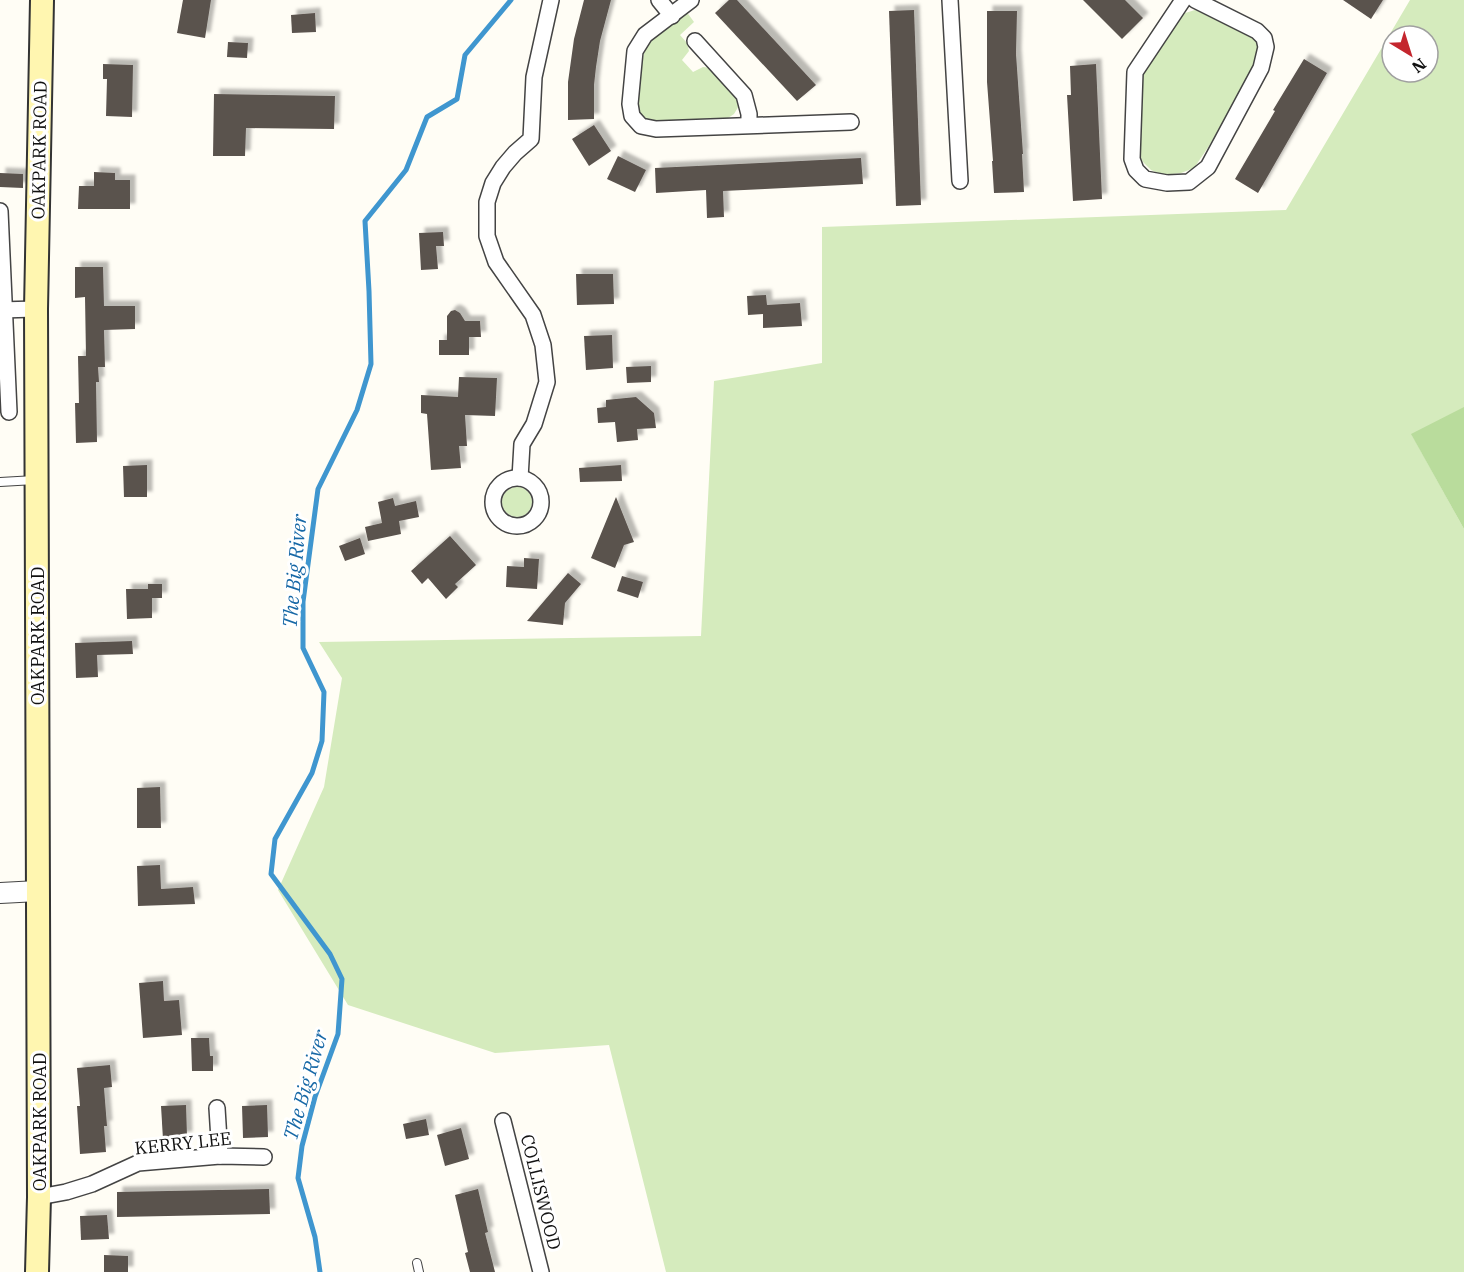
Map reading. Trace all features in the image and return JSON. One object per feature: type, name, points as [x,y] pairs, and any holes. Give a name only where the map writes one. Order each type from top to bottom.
[{"type":"main road","name":"OAKPARK ROAD","points":[[37,1272],[39,1197],[36,309],[42,0]]},
{"type":"street","points":[[520,478],[522,444],[534,424],[547,382],[543,345],[533,315],[496,262],[487,236],[487,202],[493,183],[503,167],[531,140],[534,77],[551,0]]},
{"type":"street","points":[[659,0],[672,16]]},
{"type":"street","points":[[691,0],[645,35],[635,51],[630,104],[632,116],[641,126],[656,129],[851,122]]},
{"type":"street","points":[[950,0],[960,181]]},
{"type":"street","points":[[1183,0],[1135,72],[1132,159],[1136,170],[1145,179],[1167,183],[1189,182],[1208,167],[1262,69],[1266,47],[1264,38],[1257,31],[1195,0]]},
{"type":"street","points":[[695,41],[744,95],[749,114],[749,125]]},
{"type":"street","points":[[0,211],[9,412]]},
{"type":"street","points":[[3,309],[36,309]]},
{"type":"street","points":[[0,893],[38,891]]},
{"type":"street","points":[[217,1108],[220,1156]]},
{"type":"street","name":"COLLISWOOD","points":[[503,1121],[542,1272]]},
{"type":"street","name":"KERRY LEE","points":[[39,1197],[92,1184],[138,1163],[220,1156],[264,1157]]},
{"type":"lane","points":[[0,482],[37,480]]},
{"type":"lane","points":[[417,1263],[419,1272]]},
{"type":"green space","points":[[1410,0],[1464,0],[1464,408],[1412,435],[1464,529],[1464,1272],[666,1272],[609,1045],[495,1053],[348,1005],[278,890],[324,787],[342,678],[319,642],[701,636],[714,381],[822,363],[822,227],[1286,210],[1380,51],[1380,84],[1440,84],[1440,24],[1396,24]]},
{"type":"green space","points":[[1195,10],[1253,36],[1259,46],[1258,59],[1194,168],[1181,173],[1163,175],[1151,170],[1140,156],[1139,87],[1143,71],[1182,14]]},
{"type":"green space","points":[[686,11],[694,22],[680,35],[687,43],[689,51],[682,60],[693,72],[703,67],[711,68],[737,95],[740,104],[734,114],[728,118],[652,122],[642,116],[639,109],[640,76],[645,49],[655,35]]},
{"type":"green space","points":[[1464,407],[1464,529],[1411,434]]},
{"type":"green space","points":[[517,487],[528,491],[532,502],[528,513],[517,517],[506,513],[502,502],[506,491]]},
{"type":"building","points":[[183,0],[211,0],[205,38],[177,33]]},
{"type":"building","points":[[584,0],[611,0],[596,67],[594,119],[568,120],[568,82],[574,39]]},
{"type":"building","points":[[729,0],[737,0],[816,85],[797,101],[715,13]]},
{"type":"building","points":[[1083,0],[1125,0],[1143,18],[1122,39]]},
{"type":"building","points":[[1343,0],[1383,0],[1371,19]]},
{"type":"building","points":[[914,10],[921,205],[896,206],[889,11]]},
{"type":"building","points":[[987,11],[1017,11],[1016,54],[1024,192],[994,193],[987,82]]},
{"type":"building","points":[[315,13],[316,32],[292,33],[291,15]]},
{"type":"building","points":[[228,42],[248,43],[247,58],[227,57]]},
{"type":"building","points":[[1304,59],[1327,73],[1258,193],[1235,179]]},
{"type":"building","points":[[103,64],[133,65],[132,117],[106,116],[107,79],[103,79]]},
{"type":"building","points":[[1096,64],[1102,199],[1073,201],[1067,95],[1071,95],[1070,66]]},
{"type":"building","points":[[214,94],[335,96],[334,129],[246,128],[245,156],[213,156]]},
{"type":"building","points":[[594,125],[611,151],[589,166],[572,139]]},
{"type":"building","points":[[618,156],[646,170],[635,192],[607,179]]},
{"type":"building","points":[[861,158],[863,184],[723,191],[724,217],[707,218],[706,190],[656,193],[655,168]]},
{"type":"building","points":[[94,172],[115,173],[115,180],[130,180],[130,209],[78,209],[79,186],[94,186]]},
{"type":"building","points":[[0,173],[23,174],[23,188],[0,187]]},
{"type":"building","points":[[443,232],[444,246],[436,246],[438,269],[421,270],[419,233]]},
{"type":"building","points":[[75,267],[103,267],[104,306],[135,306],[135,329],[104,330],[105,367],[98,367],[99,382],[96,382],[97,442],[76,443],[75,403],[79,403],[78,356],[86,356],[85,297],[75,298]]},
{"type":"building","points":[[576,274],[613,274],[614,304],[577,305]]},
{"type":"building","points":[[766,295],[767,305],[800,303],[802,326],[763,328],[763,314],[748,315],[747,296]]},
{"type":"building","points":[[455,310],[465,321],[480,321],[481,337],[469,337],[469,355],[439,355],[439,340],[447,340],[447,316]]},
{"type":"building","points":[[612,335],[613,368],[586,370],[584,336]]},
{"type":"building","points":[[651,366],[651,382],[627,383],[626,367]]},
{"type":"building","points":[[459,377],[497,378],[495,416],[465,415],[467,446],[459,446],[461,468],[431,470],[427,414],[421,413],[421,395],[458,397]]},
{"type":"building","points":[[636,397],[654,413],[656,428],[637,429],[638,440],[617,442],[615,422],[598,423],[597,408],[606,407],[606,400]]},
{"type":"building","points":[[147,465],[147,497],[124,497],[123,466]]},
{"type":"building","points":[[621,465],[622,481],[580,482],[579,468]]},
{"type":"building","points":[[616,497],[634,542],[624,545],[615,568],[591,558]]},
{"type":"building","points":[[393,498],[395,506],[416,501],[419,517],[399,521],[401,534],[368,541],[365,527],[382,523],[378,502]]},
{"type":"building","points":[[450,536],[476,565],[455,584],[458,587],[446,599],[428,578],[422,584],[411,571]]},
{"type":"building","points":[[360,538],[365,554],[345,561],[339,546]]},
{"type":"building","points":[[524,558],[539,559],[537,589],[506,587],[507,566],[524,567]]},
{"type":"building","points":[[568,573],[581,584],[565,603],[563,625],[527,621]]},
{"type":"building","points":[[622,576],[643,582],[638,598],[617,591]]},
{"type":"building","points":[[148,584],[162,584],[162,598],[152,598],[152,618],[127,619],[126,589],[148,589]]},
{"type":"building","points":[[132,641],[133,654],[97,655],[98,677],[76,678],[75,643]]},
{"type":"building","points":[[160,787],[161,828],[137,828],[137,788]]},
{"type":"building","points":[[160,865],[161,889],[193,887],[195,904],[138,906],[137,866]]},
{"type":"building","points":[[163,981],[164,1001],[179,1000],[182,1035],[143,1038],[139,983]]},
{"type":"building","points":[[191,1038],[209,1038],[210,1056],[213,1056],[213,1071],[192,1071]]},
{"type":"building","points":[[110,1065],[112,1087],[104,1088],[107,1126],[104,1126],[106,1152],[80,1154],[77,1068]]},
{"type":"building","points":[[186,1105],[187,1137],[163,1139],[161,1106]]},
{"type":"building","points":[[267,1105],[268,1137],[243,1138],[242,1106]]},
{"type":"building","points":[[426,1119],[429,1135],[406,1139],[403,1124]]},
{"type":"building","points":[[461,1128],[469,1159],[445,1166],[437,1135]]},
{"type":"building","points":[[269,1189],[270,1214],[117,1217],[117,1192]]},
{"type":"building","points":[[478,1189],[488,1232],[485,1233],[495,1272],[470,1272],[465,1253],[468,1252],[455,1195]]},
{"type":"building","points":[[107,1215],[109,1239],[81,1240],[80,1216]]},
{"type":"building","points":[[104,1255],[128,1256],[128,1272],[104,1272]]},
{"type":"waterway","name":"The Big River","points":[[320,1272],[315,1237],[298,1178],[302,1146],[315,1097],[338,1034],[342,979],[330,954],[271,874],[275,839],[312,773],[322,741],[324,692],[303,648],[303,602],[318,489],[357,410],[371,364],[365,221],[406,170],[427,117],[457,99],[465,55],[511,0]]}]
